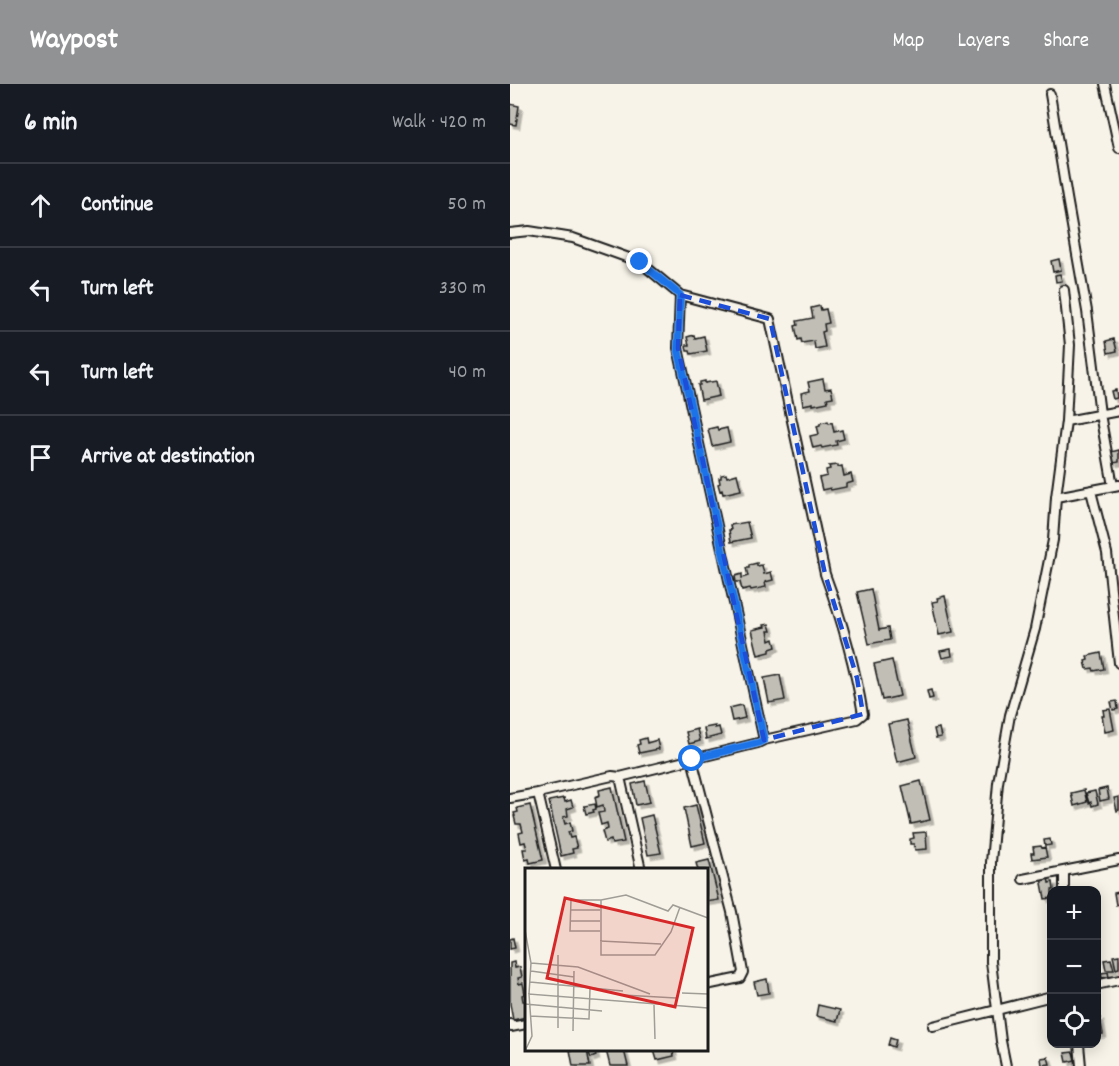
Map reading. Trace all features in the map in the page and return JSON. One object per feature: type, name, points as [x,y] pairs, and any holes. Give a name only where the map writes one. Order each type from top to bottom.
[{"type":"street","points":[[1105,84],[1119,148]]},
{"type":"street","points":[[1050,94],[1087,311],[1100,414],[1116,486],[1056,497]]},
{"type":"street","points":[[510,233],[529,231],[573,238],[640,262],[680,295],[770,319],[825,574],[857,678],[863,714],[857,719],[620,777],[612,776],[510,798]]},
{"type":"street","points":[[1006,1066],[1000,1041],[991,962],[991,862],[998,783],[1010,715],[1035,628],[1053,540],[1066,421],[1070,345],[1064,290]]},
{"type":"street","points":[[680,295],[678,348],[764,740]]},
{"type":"street","points":[[1066,421],[1119,411]]},
{"type":"street","points":[[1091,491],[1107,553],[1119,663]]},
{"type":"street","points":[[692,759],[732,912],[743,972],[740,978],[708,985]]},
{"type":"street","points":[[620,777],[641,868]]},
{"type":"street","points":[[538,793],[556,868]]},
{"type":"street","points":[[1023,879],[1119,860]]},
{"type":"street","points":[[1064,871],[1064,886]]},
{"type":"street","points":[[1101,985],[1119,980]]},
{"type":"street","points":[[933,1026],[1047,997]]},
{"type":"street","points":[[510,1024],[511,1027],[525,1024]]},
{"type":"street","points":[[1079,1048],[1081,1066]]},
{"type":"highlighted area","points":[[680,295],[770,319],[825,574],[857,678],[863,714],[764,740],[678,348]]},
{"type":"building","points":[[510,104],[519,106],[516,125],[510,124]]},
{"type":"building","points":[[1059,259],[1061,270],[1053,272],[1051,261]]},
{"type":"building","points":[[1060,274],[1062,281],[1056,282],[1055,275]]},
{"type":"building","points":[[820,306],[821,310],[826,309],[829,323],[824,324],[825,331],[822,332],[825,347],[815,349],[814,341],[802,343],[801,339],[798,340],[795,326],[798,325],[797,321],[813,318],[811,308]]},
{"type":"building","points":[[694,335],[695,338],[704,336],[707,351],[691,354],[687,351],[686,345],[689,345],[687,337]]},
{"type":"building","points":[[1114,339],[1117,351],[1108,353],[1106,341]]},
{"type":"building","points":[[823,379],[825,389],[831,388],[833,397],[827,398],[828,402],[803,405],[801,393],[810,391],[808,382]]},
{"type":"building","points":[[705,381],[705,383],[716,381],[719,396],[701,400],[698,385]]},
{"type":"building","points":[[1116,390],[1117,398],[1113,399],[1111,391]]},
{"type":"building","points":[[828,421],[832,422],[834,432],[842,430],[844,439],[836,441],[837,445],[813,448],[810,436],[819,434],[817,426]]},
{"type":"building","points":[[717,427],[718,430],[727,428],[730,442],[712,446],[708,429]]},
{"type":"building","points":[[1119,450],[1119,462],[1114,463],[1111,452]]},
{"type":"building","points":[[838,465],[838,467],[842,466],[844,476],[851,474],[853,482],[846,484],[846,487],[822,490],[819,478],[827,476],[826,470],[830,469],[829,466]]},
{"type":"building","points":[[726,474],[727,477],[737,474],[741,490],[723,494],[722,490],[720,491],[719,478]]},
{"type":"building","points":[[747,522],[751,538],[731,542],[730,525]]},
{"type":"building","points":[[757,563],[757,566],[762,565],[764,574],[771,572],[773,580],[765,582],[766,587],[742,590],[735,576],[742,574],[742,578],[748,576],[746,568]]},
{"type":"building","points":[[871,589],[879,630],[888,628],[890,640],[869,644],[857,592]]},
{"type":"building","points":[[945,596],[953,632],[939,635],[932,602]]},
{"type":"building","points":[[769,624],[770,641],[774,639],[776,647],[770,649],[770,652],[758,655],[752,630]]},
{"type":"building","points":[[951,649],[952,656],[942,658],[940,651]]},
{"type":"building","points":[[1101,653],[1104,669],[1094,671],[1093,668],[1087,669],[1085,661],[1088,660],[1087,656]]},
{"type":"building","points":[[892,660],[900,696],[882,700],[874,664]]},
{"type":"building","points":[[780,675],[785,700],[769,703],[764,678]]},
{"type":"building","points":[[931,690],[933,698],[929,699],[927,691]]},
{"type":"building","points":[[1117,701],[1118,709],[1113,710],[1111,702]]},
{"type":"building","points":[[742,705],[745,718],[732,721],[729,708]]},
{"type":"building","points":[[1110,709],[1114,730],[1105,732],[1103,710]]},
{"type":"building","points":[[907,720],[916,757],[897,762],[888,724]]},
{"type":"building","points":[[715,726],[715,728],[719,727],[721,735],[706,739],[704,728]]},
{"type":"building","points":[[939,728],[941,737],[936,738],[934,729]]},
{"type":"building","points":[[697,729],[700,741],[689,744],[686,732]]},
{"type":"building","points":[[646,738],[647,743],[657,740],[659,749],[639,753],[637,745],[640,744],[639,740]]},
{"type":"building","points":[[645,781],[650,802],[636,805],[632,784]]},
{"type":"building","points":[[921,781],[930,820],[911,824],[902,786]]},
{"type":"building","points":[[612,787],[624,842],[612,844],[611,840],[605,842],[602,831],[608,829],[607,823],[601,825],[598,813],[604,812],[603,805],[597,807],[595,797],[600,795],[599,790]]},
{"type":"building","points":[[1107,788],[1109,799],[1100,801],[1098,790]]},
{"type":"building","points":[[1084,790],[1087,802],[1074,806],[1071,793]]},
{"type":"building","points":[[1095,791],[1098,804],[1092,806],[1086,793]]},
{"type":"building","points":[[1119,797],[1119,810],[1117,811],[1114,798]]},
{"type":"building","points":[[564,798],[565,802],[571,800],[573,807],[567,809],[568,816],[563,817],[565,824],[570,822],[572,831],[568,832],[570,838],[574,837],[577,848],[572,849],[573,853],[561,856],[549,801]]},
{"type":"building","points":[[595,804],[594,812],[586,814],[584,806]]},
{"type":"building","points":[[530,805],[543,860],[530,863],[529,859],[525,860],[523,849],[527,849],[525,842],[521,843],[519,833],[523,832],[521,824],[516,824],[514,813],[518,812],[517,808]]},
{"type":"building","points":[[696,805],[705,843],[692,846],[684,808]]},
{"type":"building","points":[[652,815],[661,853],[648,855],[640,818]]},
{"type":"building","points":[[926,832],[927,849],[915,850],[914,844],[910,844],[910,839],[914,838],[913,833]]},
{"type":"building","points":[[1050,839],[1051,845],[1045,846],[1044,840]]},
{"type":"building","points":[[1033,847],[1045,847],[1047,857],[1032,859]]},
{"type":"building","points":[[709,860],[719,900],[708,902],[708,868],[697,868],[696,863]]},
{"type":"building","points":[[1048,877],[1049,883],[1053,882],[1054,886],[1047,886],[1047,899],[1045,899],[1041,878]]},
{"type":"building","points":[[1119,892],[1119,904],[1116,905],[1114,893]]},
{"type":"building","points":[[513,938],[515,948],[510,949],[510,939]]},
{"type":"building","points":[[1119,955],[1119,968],[1116,969],[1113,956]]},
{"type":"building","points":[[1111,959],[1114,970],[1106,970],[1104,960]]},
{"type":"building","points":[[514,962],[515,968],[520,967],[522,977],[518,978],[519,984],[523,983],[525,994],[522,995],[525,1001],[525,1017],[513,1020],[510,1004],[510,963]]},
{"type":"building","points":[[1108,972],[1109,977],[1102,978],[1101,973]]},
{"type":"building","points":[[767,979],[769,993],[757,995],[754,982]]},
{"type":"building","points":[[818,1005],[840,1010],[837,1021],[816,1016]]},
{"type":"building","points":[[890,1038],[896,1040],[894,1047],[888,1045]]},
{"type":"building","points":[[570,1051],[587,1051],[590,1066],[573,1066]]},
{"type":"building","points":[[588,1051],[595,1051],[596,1056],[591,1058]]},
{"type":"building","points":[[606,1051],[624,1051],[628,1066],[610,1066]]},
{"type":"building","points":[[654,1051],[673,1051],[674,1056],[657,1060]]},
{"type":"building","points":[[1073,1052],[1075,1060],[1067,1062],[1065,1053]]},
{"type":"building","points":[[1048,1057],[1050,1064],[1042,1065],[1041,1058]]},
{"type":"route","points":[[640,262],[680,295],[678,348],[764,740],[692,759]]}]
